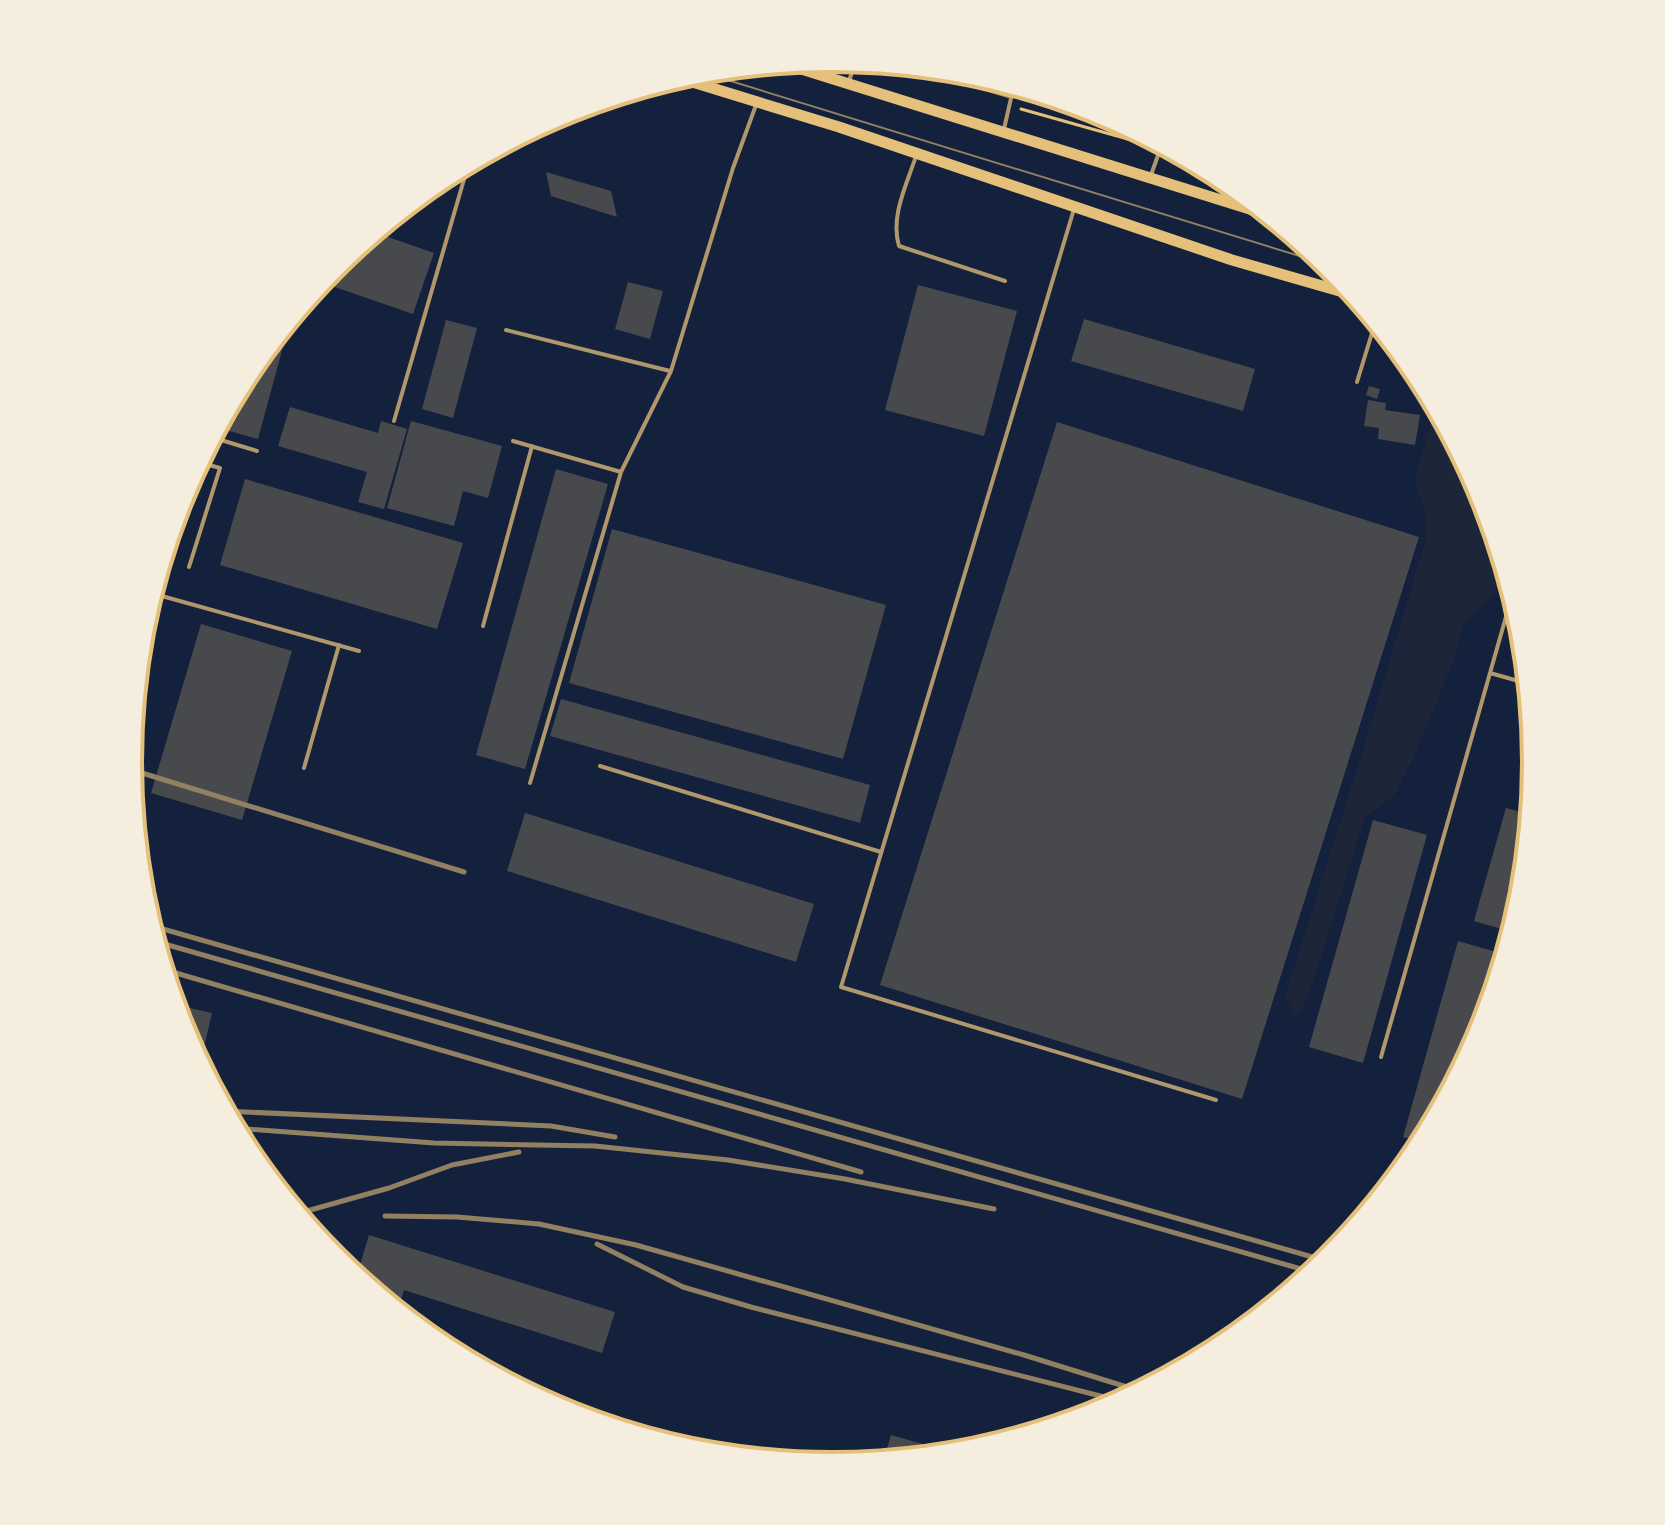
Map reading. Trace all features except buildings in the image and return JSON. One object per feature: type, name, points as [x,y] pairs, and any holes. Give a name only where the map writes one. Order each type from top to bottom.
[{"type":"main road","points":[[813,72],[1241,206]]},
{"type":"main road","points":[[701,85],[916,153],[1232,260],[1336,290]]},
{"type":"lane","points":[[848,83],[852,72]]},
{"type":"lane","points":[[996,92],[1012,97],[1004,132]]},
{"type":"lane","points":[[530,783],[621,472],[671,371],[733,168],[757,102]]},
{"type":"lane","points":[[916,153],[896,218],[895,234],[899,246],[1005,281]]},
{"type":"lane","points":[[1150,178],[1158,154]]},
{"type":"lane","points":[[394,421],[464,179]]},
{"type":"lane","points":[[1075,207],[841,987],[1216,1100]]},
{"type":"lane","points":[[506,330],[671,371]]},
{"type":"lane","points":[[1357,382],[1372,332]]},
{"type":"lane","points":[[222,440],[257,451]]},
{"type":"lane","points":[[513,441],[621,472]]},
{"type":"lane","points":[[483,626],[532,446]]},
{"type":"lane","points":[[189,567],[220,468],[209,465]]},
{"type":"lane","points":[[163,596],[359,651]]},
{"type":"lane","points":[[1381,1057],[1507,614]]},
{"type":"lane","points":[[304,768],[339,645]]},
{"type":"lane","points":[[1490,673],[1518,681]]},
{"type":"lane","points":[[600,766],[881,852]]},
{"type":"path","points":[[1010,105],[1136,142]]},
{"type":"shaded area","points":[[1431,420],[1470,498],[1499,585],[1464,625],[1454,660],[1414,756],[1393,797],[1365,817],[1309,995],[1296,1019],[1285,996],[1426,539],[1425,513],[1415,480]]},
{"type":"tram line","points":[[728,80],[1303,257]]},
{"type":"railway","points":[[142,773],[464,872]]},
{"type":"railway","points":[[163,929],[1314,1257]]},
{"type":"railway","points":[[167,945],[1302,1269]]},
{"type":"railway","points":[[176,973],[861,1172]]},
{"type":"railway","points":[[237,1112],[551,1126],[615,1137]]},
{"type":"railway","points":[[248,1129],[434,1143],[595,1146],[728,1160],[845,1179],[994,1209]]},
{"type":"railway","points":[[307,1211],[389,1188],[452,1165],[519,1152]]},
{"type":"railway","points":[[385,1216],[457,1217],[539,1224],[636,1245],[1127,1387]]},
{"type":"railway","points":[[597,1244],[683,1287],[1104,1397]]}]
